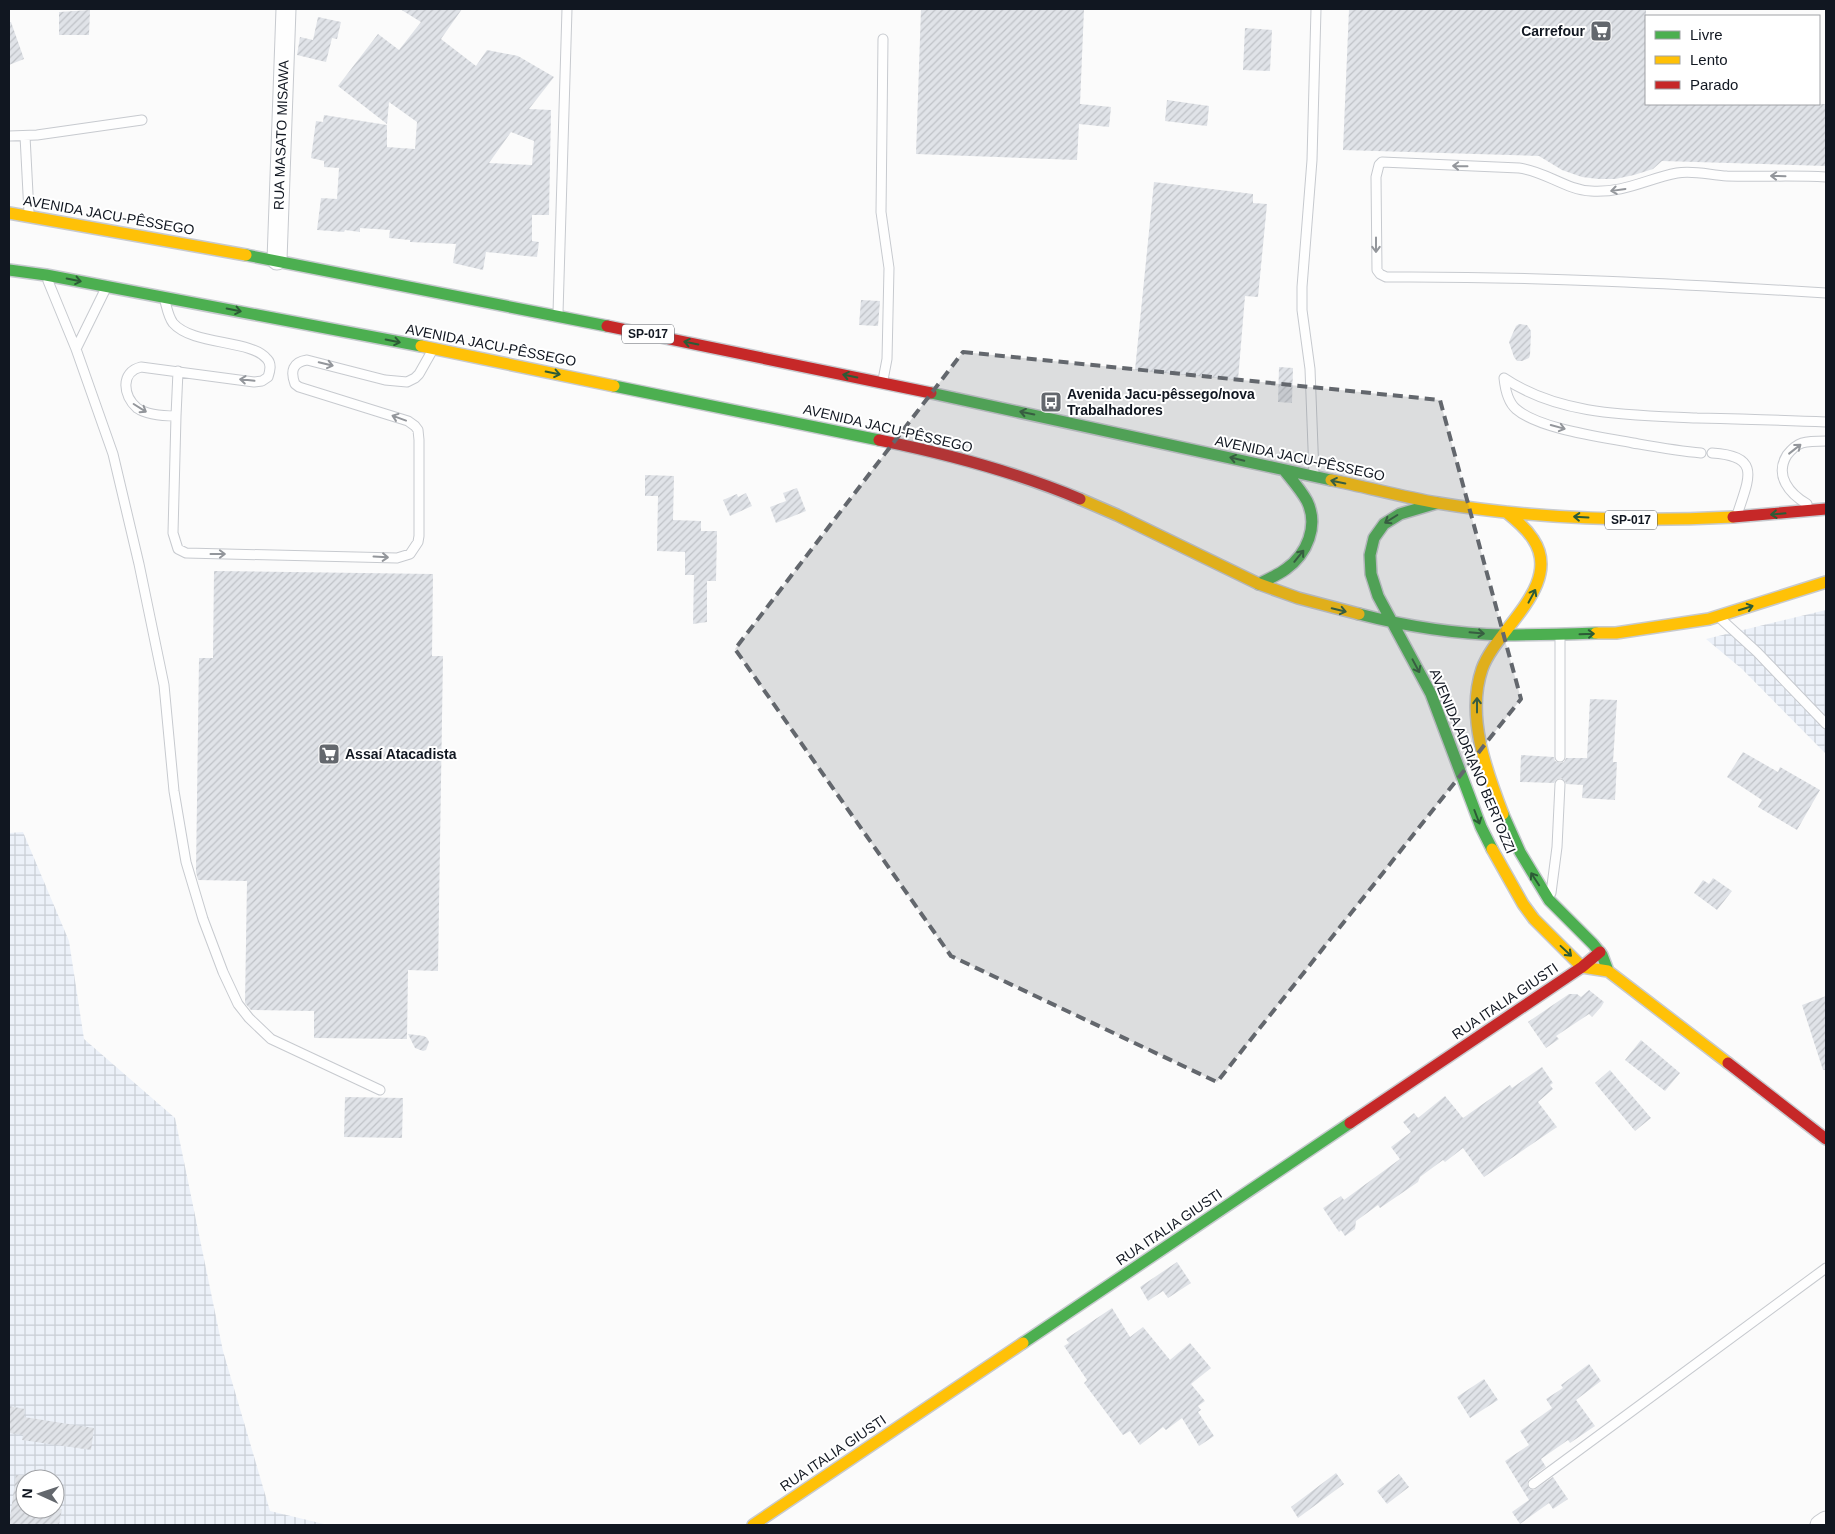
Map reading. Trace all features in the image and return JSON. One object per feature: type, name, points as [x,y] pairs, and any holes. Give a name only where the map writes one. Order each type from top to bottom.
[{"type":"main road","name":"AVENIDA JACU-PÊSSEGO","points":[[9,213],[277,260],[558,316],[1096,428],[1314,477],[1437,502],[1506,512],[1631,520],[1736,517],[1822,510]]},
{"type":"main road","name":"AVENIDA JACU-PÊSSEGO","points":[[9,270],[107,286],[433,349],[942,453],[1046,485],[1117,515],[1259,584],[1314,603],[1394,623],[1503,635],[1626,632],[1719,616],[1826,582]]},
{"type":"main road","points":[[1259,584],[1288,568],[1309,541],[1312,532],[1310,507],[1284,470]]},
{"type":"main road","name":"AVENIDA ADRIANO BERTOZZI","points":[[1437,502],[1400,514],[1384,524],[1374,538],[1370,555],[1371,574],[1378,596],[1431,694],[1481,827],[1502,869],[1534,919],[1582,967]]},
{"type":"main road","name":"AVENIDA ADRIANO BERTOZZI","points":[[1506,512],[1533,536],[1540,549],[1537,585],[1533,595],[1503,635],[1483,668],[1479,680],[1478,732],[1490,777],[1514,840],[1530,872],[1550,902],[1600,952],[1608,971]]},
{"type":"main road","name":"RUA ITALIA GIUSTI","points":[[753,1525],[1582,967],[1600,952]]},
{"type":"main road","points":[[1582,967],[1608,971],[1652,1003],[1826,1139]]},
{"type":"street","name":"RUA MASATO MISAWA","points":[[277,260],[286,9]]},
{"type":"street","points":[[1820,1525],[1826,1521]]},
{"type":"lane","points":[[558,316],[567,9]]},
{"type":"lane","points":[[1314,477],[1310,369],[1302,310],[1302,287],[1312,160],[1316,9]]},
{"type":"lane","points":[[882,383],[887,359],[889,277],[888,255],[881,212],[884,38]]},
{"type":"lane","points":[[9,136],[25,136],[142,120]]},
{"type":"lane","points":[[25,136],[30,216]]},
{"type":"lane","points":[[1826,177],[1725,176],[1686,172],[1619,190],[1589,191],[1561,183],[1528,169],[1382,162],[1378,165],[1376,177],[1377,270],[1386,277],[1462,276],[1587,280],[1826,293]]},
{"type":"lane","points":[[46,275],[76,348],[113,454],[139,564],[164,686],[174,792],[184,853],[203,919],[223,972],[238,1004],[249,1018],[271,1039],[380,1090]]},
{"type":"lane","points":[[76,348],[107,286]]},
{"type":"lane","points":[[164,297],[170,318],[181,329],[209,339],[258,352],[267,358],[270,364],[268,377],[262,381],[254,382],[146,367],[137,368],[127,375],[126,384],[129,398],[138,409],[154,414],[176,416]]},
{"type":"lane","points":[[178,371],[173,533],[175,542],[182,552],[202,554],[402,557],[414,550],[419,536],[418,430],[408,421],[299,387],[295,384],[292,371],[299,361],[307,360],[385,380],[407,382],[416,378],[433,349]]},
{"type":"lane","points":[[1701,453],[1678,451],[1590,435],[1539,422],[1526,416],[1514,407],[1507,392],[1504,378],[1545,400],[1584,410],[1629,415],[1826,422]]},
{"type":"lane","points":[[1822,510],[1798,498],[1790,491],[1783,478],[1782,470],[1785,457],[1792,448],[1802,443],[1826,441]]},
{"type":"lane","points":[[1712,453],[1734,455],[1744,462],[1747,468],[1746,487],[1736,517]]},
{"type":"lane","points":[[1719,616],[1757,652],[1826,724]]},
{"type":"lane","points":[[1560,634],[1560,757]]},
{"type":"lane","points":[[1550,902],[1557,847],[1560,784]]},
{"type":"lane","points":[[1812,1128],[1826,1124]]},
{"type":"lane","points":[[1532,1484],[1826,1268]]},
{"type":"highlighted area","points":[[963,352],[1440,400],[1521,699],[1217,1082],[951,956],[735,649]]},
{"type":"shaded area","points":[[1826,610],[1826,754],[1742,669],[1706,639]]},
{"type":"shaded area","points":[[23,832],[69,941],[84,1039],[175,1118],[223,1351],[270,1511],[328,1525],[9,1525],[9,833]]},
{"type":"building","points":[[400,9],[462,9],[441,39],[476,66],[487,50],[518,56],[554,77],[529,109],[551,110],[549,215],[532,215],[532,241],[539,242],[537,257],[486,252],[483,270],[453,263],[456,244],[410,242],[410,240],[389,238],[390,230],[360,228],[360,232],[345,230],[344,232],[317,230],[321,198],[337,199],[339,168],[324,167],[324,161],[311,158],[316,121],[323,122],[324,115],[387,125],[387,147],[415,149],[417,122],[389,102],[387,124],[338,86],[378,34],[399,50],[421,22]],"holes":[[[511,132],[534,141],[532,165],[489,163]]]},
{"type":"building","points":[[921,9],[1084,9],[1080,104],[1111,107],[1109,127],[1079,124],[1077,160],[916,154]]},
{"type":"building","points":[[1349,9],[1646,9],[1645,105],[1826,104],[1826,166],[1662,161],[1653,169],[1634,175],[1615,179],[1598,179],[1582,177],[1562,170],[1539,156],[1343,150]]},
{"type":"building","points":[[90,10],[89,35],[59,35],[59,12]]},
{"type":"building","points":[[318,17],[341,22],[337,39],[332,38],[326,62],[297,55],[300,37],[313,40]]},
{"type":"building","points":[[9,22],[11,22],[24,59],[9,65]]},
{"type":"building","points":[[1245,28],[1272,30],[1270,71],[1243,70]]},
{"type":"building","points":[[1167,100],[1209,106],[1207,126],[1165,121]]},
{"type":"building","points":[[1154,182],[1253,194],[1253,203],[1267,204],[1258,297],[1245,296],[1238,380],[1135,370]]},
{"type":"building","points":[[861,300],[880,301],[878,326],[859,325]]},
{"type":"building","points":[[1519,324],[1527,325],[1531,331],[1530,355],[1529,358],[1522,361],[1517,361],[1514,357],[1509,342],[1516,326]]},
{"type":"building","points":[[1279,367],[1293,368],[1292,403],[1278,402]]},
{"type":"building","points":[[645,475],[674,476],[673,520],[701,521],[701,531],[717,531],[716,581],[707,581],[707,622],[693,624],[694,575],[685,575],[685,552],[657,551],[658,496],[645,496]]},
{"type":"building","points":[[797,488],[806,511],[776,523],[770,507],[786,501],[783,493]]},
{"type":"building","points":[[746,493],[752,506],[730,516],[723,500],[737,494],[738,497]]},
{"type":"building","points":[[214,571],[433,574],[432,656],[443,656],[438,971],[408,970],[407,1039],[314,1038],[314,1011],[251,1010],[245,1003],[247,881],[198,880],[196,872],[199,658],[213,658]]},
{"type":"building","points":[[1590,699],[1617,700],[1613,762],[1617,762],[1615,800],[1582,798],[1583,785],[1566,784],[1561,778],[1557,779],[1554,783],[1520,782],[1521,755],[1554,757],[1555,761],[1560,763],[1564,762],[1566,758],[1587,758]]},
{"type":"building","points":[[1743,752],[1778,772],[1780,767],[1820,790],[1797,830],[1758,807],[1762,800],[1727,777]]},
{"type":"building","points":[[1713,878],[1732,891],[1717,910],[1694,893],[1703,880],[1709,884]]},
{"type":"building","points":[[1589,990],[1604,1002],[1601,1007],[1592,1017],[1589,1014],[1556,1036],[1559,1039],[1546,1048],[1528,1022],[1569,994],[1577,994],[1581,997]]},
{"type":"building","points":[[1826,996],[1826,1070],[1823,1070],[1802,1005]]},
{"type":"building","points":[[408,1034],[427,1038],[429,1042],[426,1050],[423,1051],[415,1048]]},
{"type":"building","points":[[1641,1040],[1680,1073],[1665,1091],[1625,1060]]},
{"type":"building","points":[[1542,1067],[1553,1083],[1550,1085],[1553,1089],[1538,1102],[1557,1127],[1484,1177],[1463,1148],[1445,1162],[1443,1160],[1420,1177],[1418,1182],[1380,1208],[1378,1205],[1356,1221],[1355,1229],[1345,1236],[1341,1230],[1339,1232],[1323,1208],[1341,1196],[1344,1200],[1400,1159],[1391,1147],[1411,1132],[1403,1122],[1414,1113],[1418,1118],[1445,1096],[1463,1118],[1510,1085],[1512,1088]]},
{"type":"building","points":[[1610,1070],[1651,1118],[1635,1131],[1595,1083]]},
{"type":"building","points":[[345,1097],[403,1098],[402,1138],[344,1137]]},
{"type":"building","points":[[1177,1262],[1191,1283],[1168,1298],[1163,1291],[1148,1301],[1140,1287]]},
{"type":"building","points":[[1112,1308],[1130,1337],[1143,1327],[1170,1360],[1190,1343],[1211,1368],[1191,1384],[1205,1401],[1198,1406],[1201,1410],[1198,1412],[1214,1436],[1199,1446],[1182,1418],[1166,1430],[1163,1427],[1140,1445],[1130,1431],[1123,1435],[1084,1383],[1087,1380],[1064,1346],[1069,1343],[1066,1339]]},
{"type":"building","points":[[1589,1364],[1601,1381],[1576,1400],[1595,1426],[1570,1443],[1568,1440],[1541,1459],[1546,1467],[1529,1479],[1527,1484],[1530,1489],[1534,1490],[1553,1477],[1568,1499],[1553,1509],[1549,1503],[1520,1524],[1512,1512],[1529,1500],[1505,1461],[1529,1445],[1520,1431],[1552,1408],[1546,1399],[1563,1388],[1561,1385]]},
{"type":"building","points":[[1484,1379],[1498,1400],[1470,1418],[1457,1397]]},
{"type":"building","points":[[9,1406],[25,1409],[24,1417],[94,1428],[91,1450],[22,1440],[23,1435],[9,1433]]},
{"type":"building","points":[[1336,1473],[1344,1484],[1298,1518],[1291,1507]]},
{"type":"building","points":[[1399,1474],[1409,1487],[1387,1504],[1377,1491]]},
{"type":"building","points":[[15,1482],[15,1519],[60,1519],[59,1525],[9,1525]]},
{"type":"traffic: fast","points":[[246,255],[607,326]]},
{"type":"traffic: fast","points":[[9,270],[46,275],[421,346]]},
{"type":"traffic: fast","points":[[614,386],[879,440]]},
{"type":"traffic: fast","points":[[931,393],[1331,480]]},
{"type":"traffic: fast","points":[[1259,584],[1286,569],[1300,556],[1309,539],[1311,530],[1312,520],[1307,501],[1284,470]]},
{"type":"traffic: fast","points":[[1437,503],[1400,514],[1384,524],[1374,538],[1370,555],[1371,574],[1378,596],[1431,694],[1481,827],[1492,849]]},
{"type":"traffic: fast","points":[[1359,614],[1412,626],[1468,633],[1504,635],[1596,633]]},
{"type":"traffic: fast","points":[[1503,814],[1520,852],[1549,900],[1593,944],[1602,955],[1607,968]]},
{"type":"traffic: fast","points":[[1023,1343],[1350,1123]]},
{"type":"traffic: slow","points":[[9,213],[246,255]]},
{"type":"traffic: slow","points":[[421,346],[614,386]]},
{"type":"traffic: slow","points":[[1331,480],[1425,501],[1511,513],[1622,519],[1733,517]]},
{"type":"traffic: slow","points":[[1080,499],[1259,584],[1298,598],[1359,614]]},
{"type":"traffic: slow","points":[[1503,814],[1490,779],[1480,743],[1476,705],[1478,687],[1482,669],[1489,654],[1524,606],[1534,590],[1540,573],[1540,556],[1533,539],[1521,524],[1506,512]]},
{"type":"traffic: slow","points":[[1596,633],[1616,633],[1709,619],[1826,582]]},
{"type":"traffic: slow","points":[[1492,849],[1523,904],[1534,919],[1582,967],[1608,971],[1728,1063]]},
{"type":"traffic: slow","points":[[753,1525],[1023,1343]]},
{"type":"traffic: jam","points":[[607,326],[931,393]]},
{"type":"traffic: jam","points":[[879,440],[931,451],[981,465],[1031,480],[1080,499]]},
{"type":"traffic: jam","points":[[1733,517],[1826,509]]},
{"type":"traffic: jam","points":[[1350,1123],[1582,967],[1600,952]]},
{"type":"traffic: jam","points":[[1728,1063],[1826,1139]]},
{"type":"place","name":"Carrefour","points":[[1601,31]]},
{"type":"place","name":"Avenida Jacu-pêssego/nova Trabalhadores","points":[[1051,402]]},
{"type":"place","name":"Assaí Atacadista","points":[[329,754]]}]
